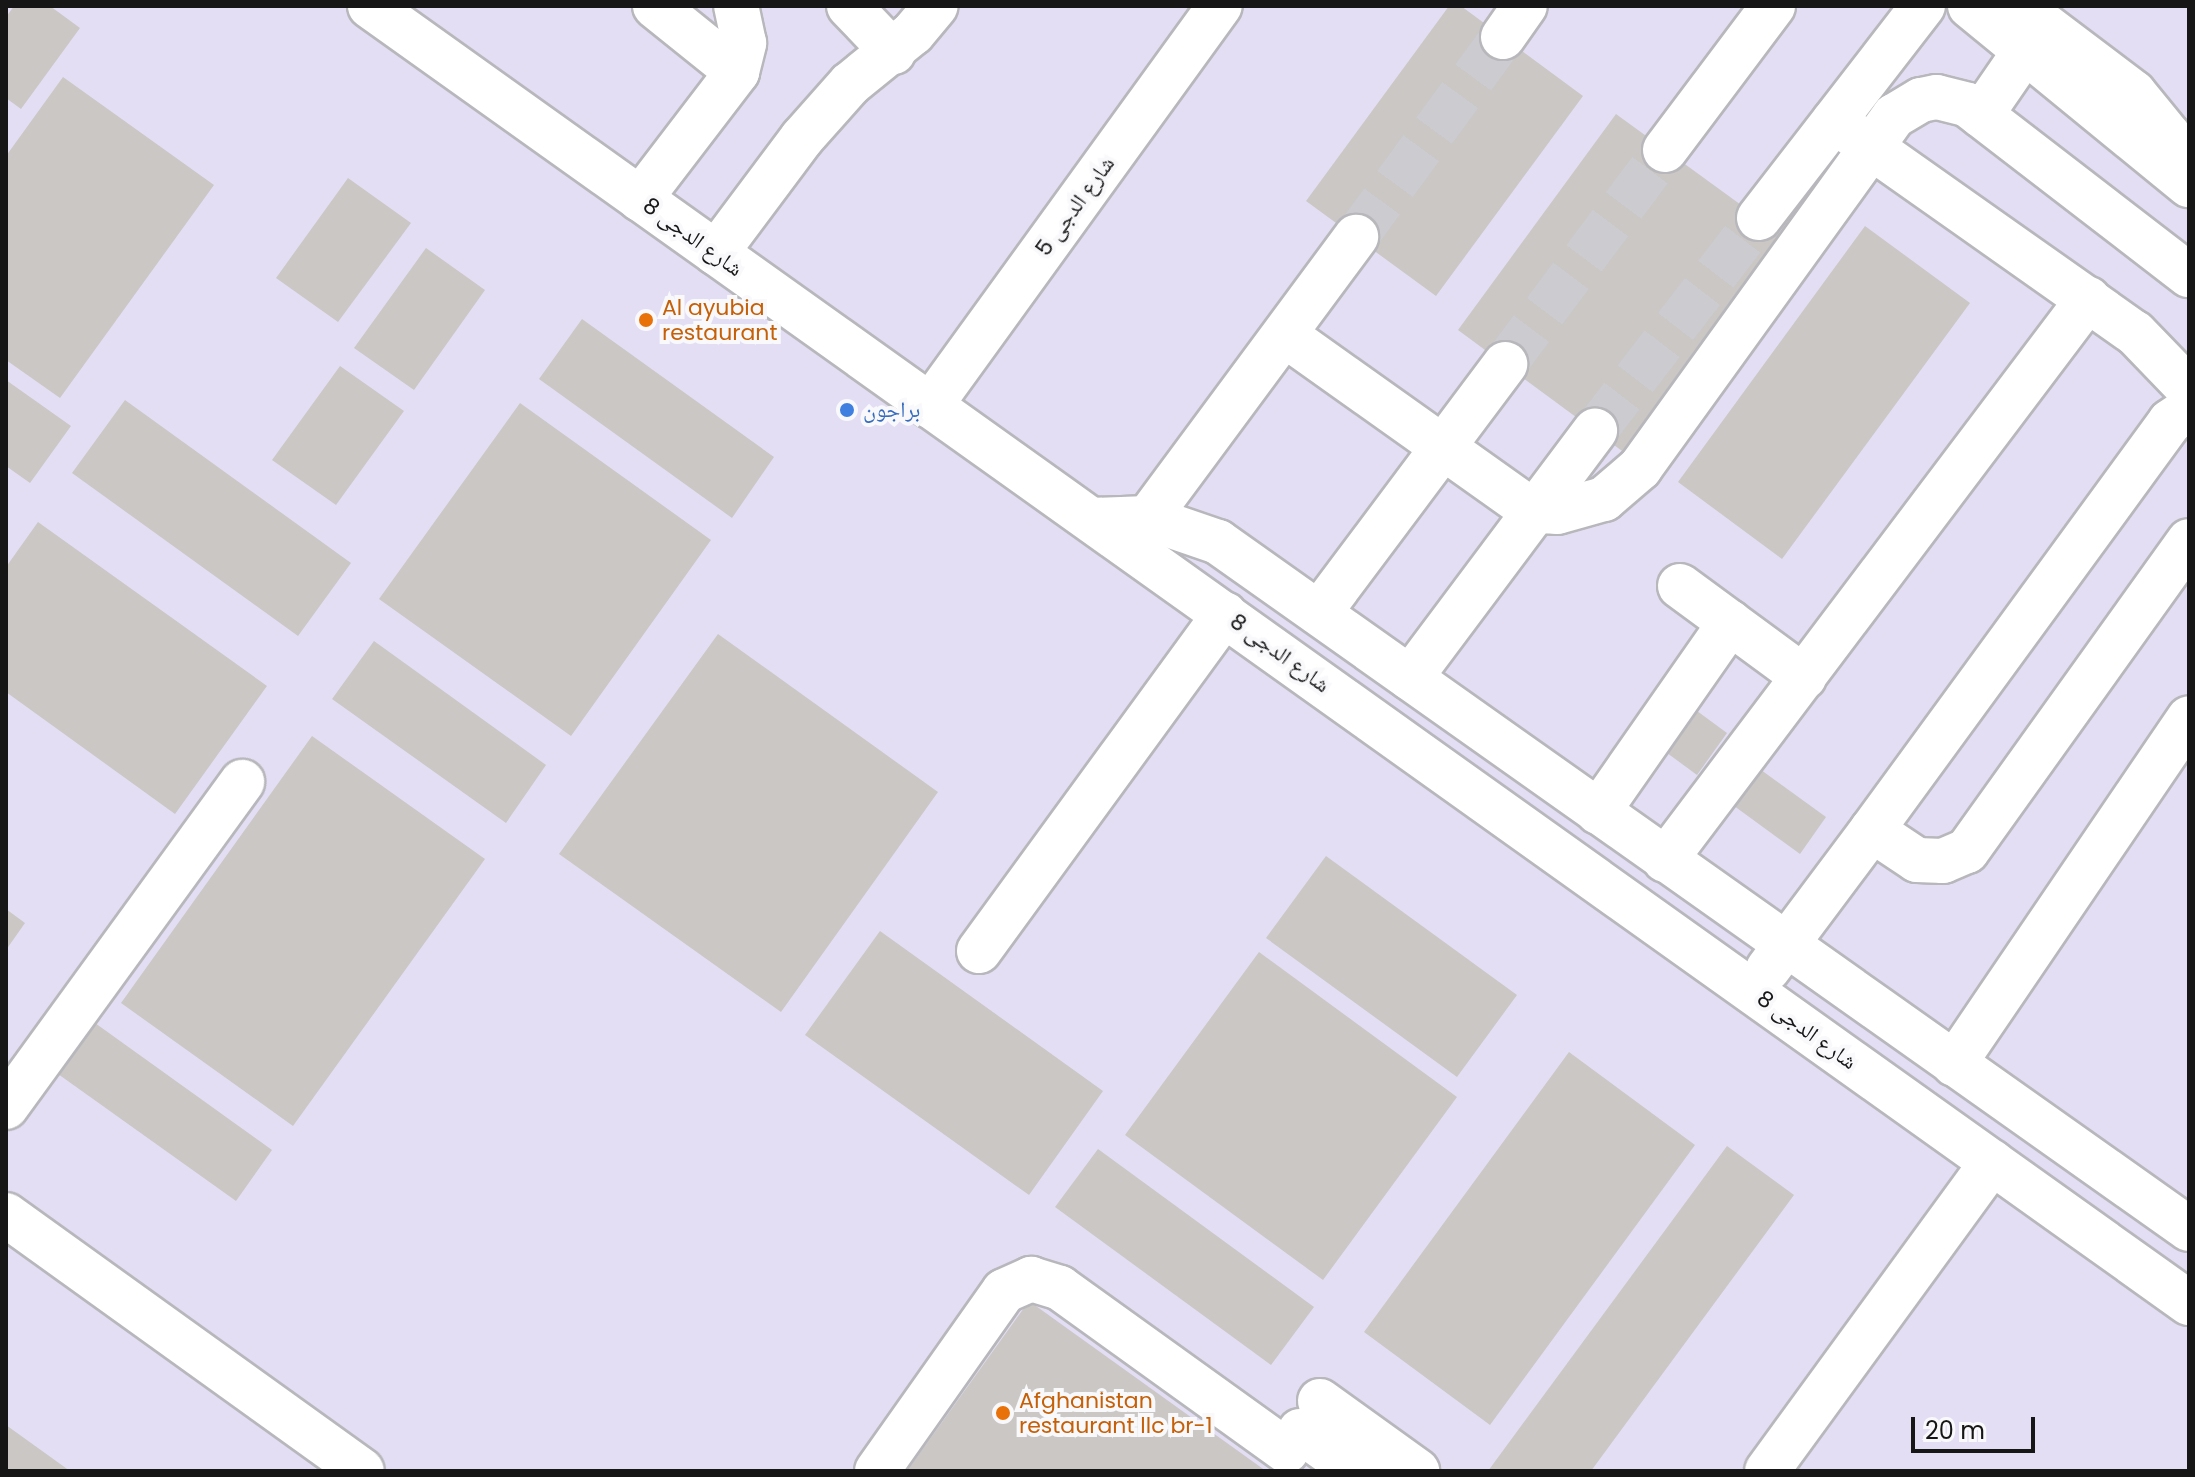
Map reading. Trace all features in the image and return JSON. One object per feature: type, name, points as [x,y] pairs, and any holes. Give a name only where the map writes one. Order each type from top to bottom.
[{"type":"street","name":"شارع الدجى 8","points":[[370,6],[2189,1303]]},
{"type":"street","points":[[655,6],[737,72]]},
{"type":"street","points":[[640,199],[737,72],[744,43],[736,6]]},
{"type":"street","points":[[849,6],[893,52]]},
{"type":"street","points":[[716,253],[802,138],[850,84],[893,52],[936,6]]},
{"type":"street","name":"شارع الدجى 5","points":[[930,406],[1220,6]]},
{"type":"street","points":[[1665,150],[1773,6]]},
{"type":"street","points":[[1759,218],[1923,6]]},
{"type":"street","points":[[1970,6],[2189,185]]},
{"type":"street","points":[[2019,6],[2134,93],[2169,136],[2189,185]]},
{"type":"street","points":[[1981,115],[2025,51]]},
{"type":"street","points":[[1285,335],[1533,511],[1569,510],[1604,499],[1640,468],[1894,116],[1921,100],[1953,99],[1981,115],[2189,275]]},
{"type":"street","points":[[1834,121],[2088,299],[2160,355],[2189,389]]},
{"type":"street","points":[[2150,245],[2189,185]]},
{"type":"street","points":[[1148,518],[1356,237]]},
{"type":"street","points":[[1665,860],[2088,299]]},
{"type":"street","points":[[1319,613],[1505,364]]},
{"type":"street","points":[[1752,990],[2170,422],[2189,409]]},
{"type":"street","points":[[1410,678],[1595,431]]},
{"type":"street","points":[[1092,520],[1148,518],[1218,542],[2189,1229]]},
{"type":"street","points":[[1872,830],[1917,860],[1943,861],[1967,851],[2189,541]]},
{"type":"street","points":[[1680,586],[1804,677]]},
{"type":"street","points":[[979,951],[1225,614]]},
{"type":"street","points":[[1598,812],[1730,623]]},
{"type":"street","points":[[1954,1064],[2189,718]]},
{"type":"street","points":[[6,1107],[242,782]]},
{"type":"street","points":[[1767,1471],[1992,1162]]},
{"type":"street","points":[[6,1215],[362,1471]]},
{"type":"street","points":[[877,1471],[1004,1291],[1031,1279],[1060,1288],[1302,1428],[1356,1471]]},
{"type":"street","points":[[1302,1428],[1417,1471]]},
{"type":"shaded area","points":[[6,6],[2189,6],[2189,1471],[6,1471]]},
{"type":"building","points":[[14,6],[50,6],[80,28],[21,109],[6,98],[6,17]]},
{"type":"building","points":[[1449,6],[1461,6],[1583,96],[1436,296],[1306,201]]},
{"type":"building","points":[[63,77],[214,185],[60,398],[6,360],[6,156]]},
{"type":"building","points":[[1616,114],[1792,242],[1633,459],[1458,330]]},
{"type":"building","points":[[348,178],[411,223],[338,322],[276,278]]},
{"type":"building","points":[[1865,226],[1970,303],[1782,559],[1678,482]]},
{"type":"building","points":[[426,248],[485,290],[414,390],[354,348]]},
{"type":"building","points":[[582,319],[774,457],[732,518],[539,379]]},
{"type":"building","points":[[340,366],[404,411],[336,505],[272,460]]},
{"type":"building","points":[[6,380],[71,426],[30,483],[6,466]]},
{"type":"building","points":[[125,400],[351,563],[298,636],[72,473]]},
{"type":"building","points":[[520,403],[711,540],[571,736],[379,599]]},
{"type":"building","points":[[38,522],[267,686],[175,814],[6,692],[6,567]]},
{"type":"building","points":[[718,634],[938,792],[781,1012],[559,854]]},
{"type":"building","points":[[374,641],[546,765],[506,823],[332,699]]},
{"type":"building","points":[[1693,708],[1727,733],[1697,775],[1663,750]]},
{"type":"building","points":[[312,736],[485,859],[293,1126],[121,1003]]},
{"type":"building","points":[[1757,767],[1826,817],[1800,854],[1730,803]]},
{"type":"building","points":[[1326,856],[1517,995],[1457,1077],[1266,938]]},
{"type":"building","points":[[6,909],[25,923],[6,950]]},
{"type":"building","points":[[880,931],[1103,1091],[1029,1195],[805,1035]]},
{"type":"building","points":[[1259,952],[1457,1097],[1323,1280],[1125,1135]]},
{"type":"building","points":[[95,1023],[272,1150],[236,1201],[58,1074]]},
{"type":"building","points":[[1569,1052],[1695,1145],[1490,1425],[1364,1332]]},
{"type":"building","points":[[1727,1146],[1794,1195],[1591,1471],[1488,1471]]},
{"type":"building","points":[[1098,1149],[1314,1307],[1271,1365],[1055,1207]]},
{"type":"building","points":[[1029,1301],[1220,1438],[1266,1471],[907,1471]]},
{"type":"building","points":[[6,1425],[70,1471],[6,1471]]},
{"type":"tunnel","points":[[1356,237],[1503,37]]},
{"type":"tunnel","points":[[1505,364],[1665,150]]},
{"type":"tunnel","points":[[1595,431],[1759,218]]},
{"type":"place","name":"Al ayubia restaurant","points":[[646,320]]},
{"type":"place","name":"براجون","points":[[847,410]]},
{"type":"place","name":"Afghanistan restaurant llc br-1","points":[[1003,1413]]}]
